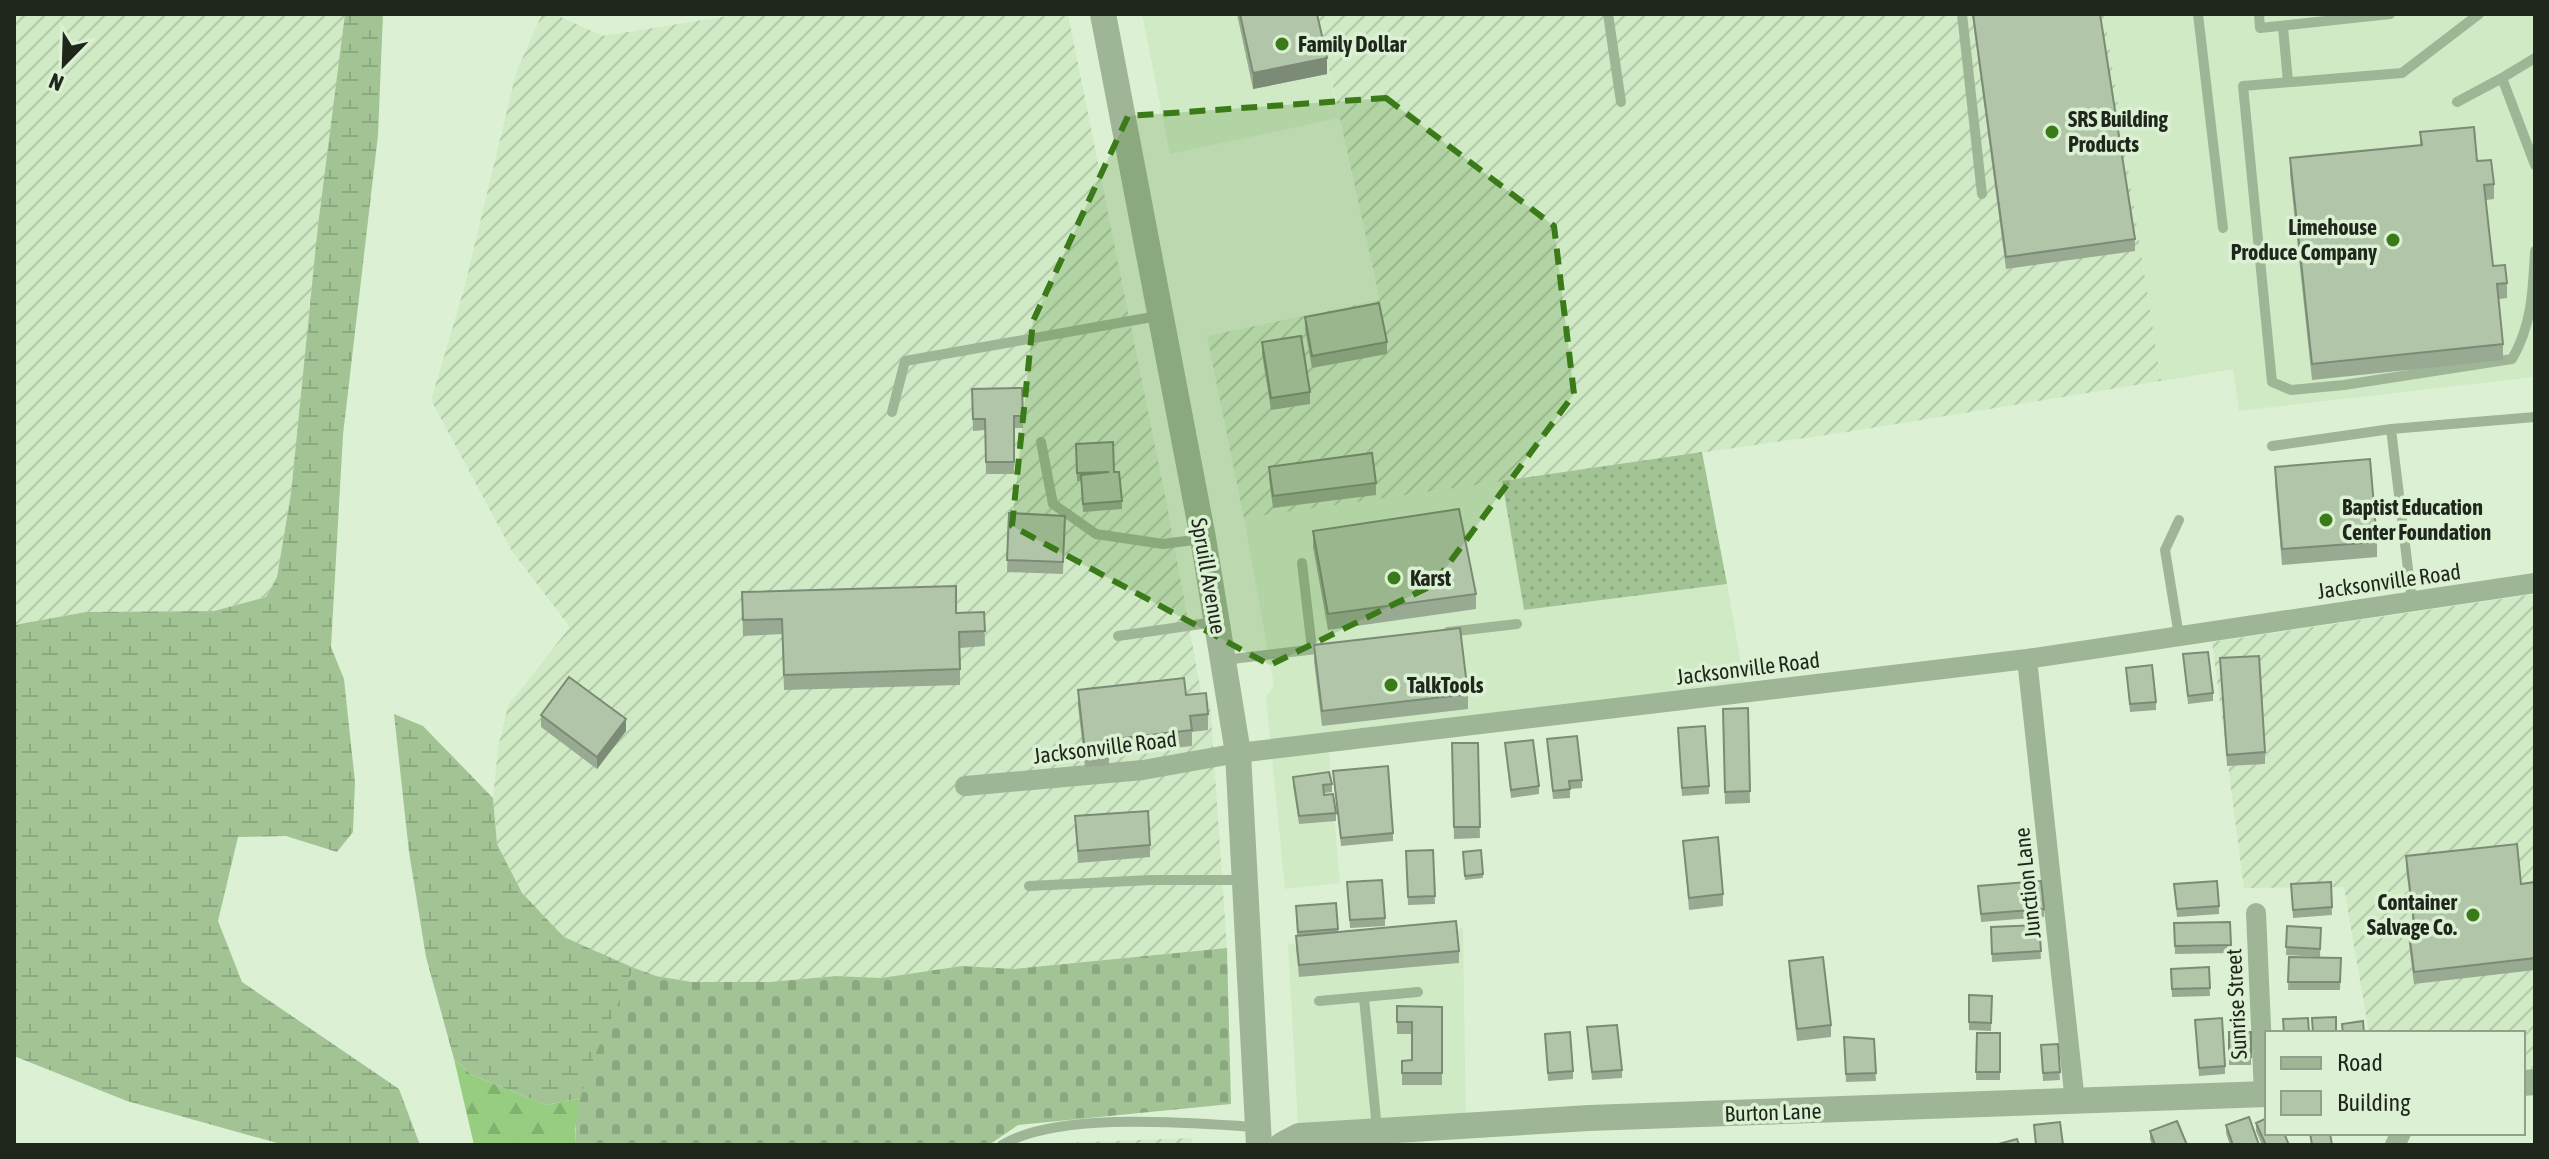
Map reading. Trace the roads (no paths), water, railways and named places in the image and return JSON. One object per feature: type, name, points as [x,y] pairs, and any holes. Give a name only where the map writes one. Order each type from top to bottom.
[{"type":"street","name":"Spruill Avenue","points":[[1103,14],[1203,538],[1238,753],[1258,1136]]},
{"type":"street","name":"Jacksonville Road","points":[[965,786],[1143,770],[1238,753],[2027,659],[2535,583]]},
{"type":"street","name":"Junction Lane","points":[[2027,659],[2075,1102]]},
{"type":"street","name":"Sunrise Street","points":[[2256,913],[2265,1076]]},
{"type":"street","name":"Burton Lane","points":[[1282,1145],[1299,1136],[1388,1135],[1589,1118],[2265,1094]]},
{"type":"lane","points":[[1608,14],[1621,102]]},
{"type":"lane","points":[[1962,14],[1982,194]]},
{"type":"lane","points":[[2198,14],[2223,228]]},
{"type":"lane","points":[[2259,14],[2260,28],[2390,14]]},
{"type":"lane","points":[[2479,14],[2402,73],[2243,86],[2272,382],[2291,390],[2344,385],[2512,359],[2523,340],[2533,300],[2535,251]]},
{"type":"lane","points":[[2283,27],[2288,82]]},
{"type":"lane","points":[[2457,102],[2535,58]]},
{"type":"lane","points":[[2502,78],[2535,165]]},
{"type":"lane","points":[[892,412],[905,361],[1160,316]]},
{"type":"lane","points":[[2272,446],[2391,429],[2535,417]]},
{"type":"lane","points":[[2391,429],[2412,602]]},
{"type":"lane","points":[[1041,442],[1053,504],[1096,534],[1163,544],[1203,538]]},
{"type":"lane","points":[[2179,520],[2165,550],[2179,636]]},
{"type":"lane","points":[[1302,563],[1312,649]]},
{"type":"lane","points":[[1118,636],[1217,621]]},
{"type":"lane","points":[[1435,634],[1517,624]]},
{"type":"lane","points":[[1224,660],[1343,646]]},
{"type":"lane","points":[[1029,886],[1151,880],[1244,880]]},
{"type":"lane","points":[[1319,1001],[1418,992]]},
{"type":"lane","points":[[1364,998],[1388,1135]]},
{"type":"lane","points":[[1002,1145],[1022,1133],[1149,1120],[1258,1136]]},
{"type":"place","name":"Family Dollar","points":[[1282,44]]},
{"type":"place","name":"SRS Building Products","points":[[2052,132]]},
{"type":"place","name":"Limehouse Produce Company","points":[[2393,240]]},
{"type":"place","name":"Baptist Education Center Foundation","points":[[2326,520]]},
{"type":"place","name":"Karst","points":[[1394,578]]},
{"type":"place","name":"TalkTools","points":[[1391,685]]},
{"type":"place","name":"Container Salvage Co.","points":[[2473,915]]}]
